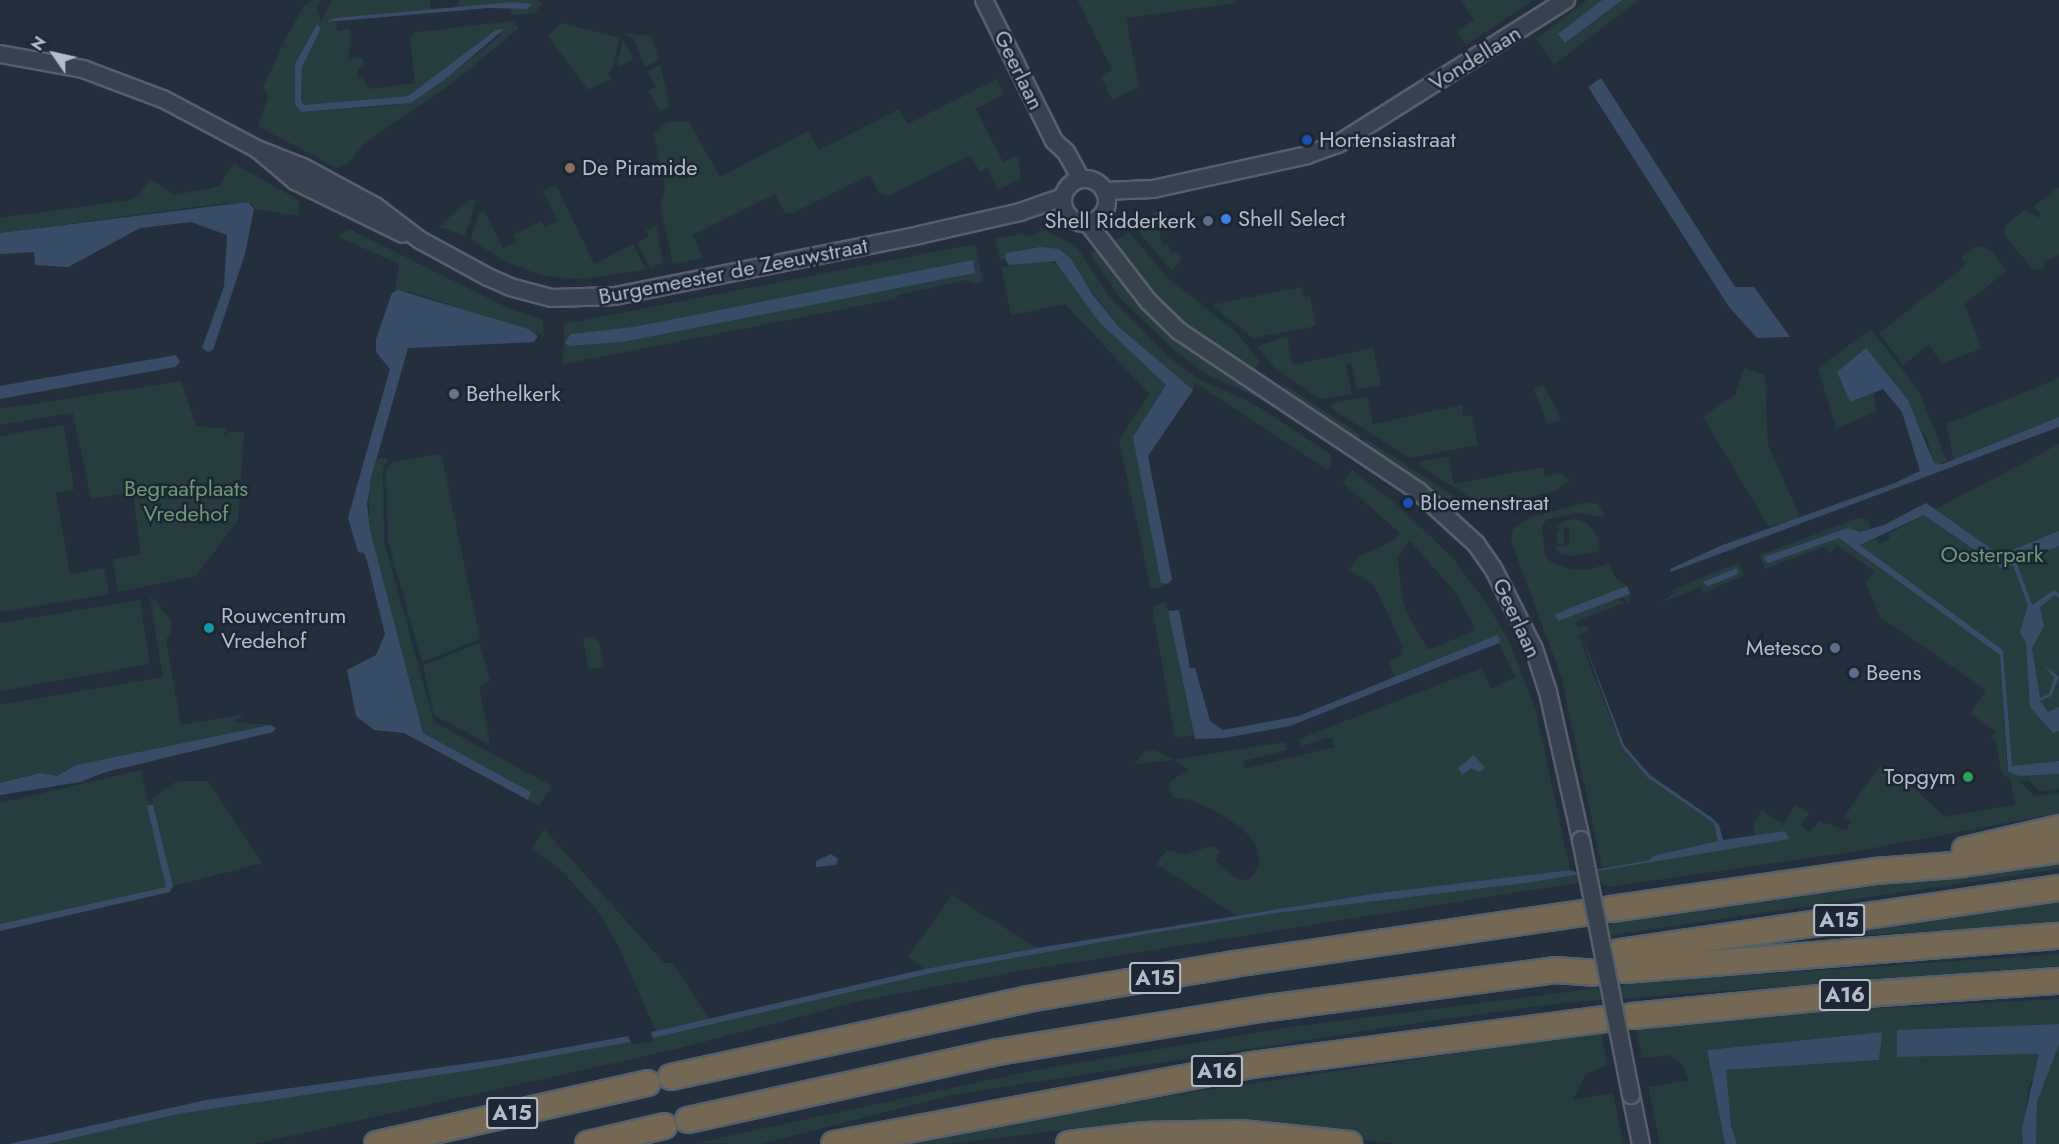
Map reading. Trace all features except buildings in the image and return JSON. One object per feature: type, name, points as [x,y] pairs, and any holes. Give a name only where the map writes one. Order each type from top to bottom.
[{"type":"highway","name":"A15","points":[[1611,909],[1876,871],[2059,828]]},
{"type":"highway","points":[[1876,871],[1954,865],[2059,850]]},
{"type":"highway","name":"A15","points":[[1622,961],[2059,888]]},
{"type":"highway","name":"A15","points":[[671,1077],[1028,999],[1582,913]]},
{"type":"highway","name":"A16","points":[[1622,961],[2059,936]]},
{"type":"highway","name":"A16","points":[[588,1144],[998,1052],[1268,1008],[1593,964]]},
{"type":"highway","name":"A16","points":[[1632,1016],[1863,994],[2059,981]]},
{"type":"highway","name":"A16","points":[[834,1144],[1251,1065],[1603,1019]]},
{"type":"highway","name":"A15","points":[[377,1144],[647,1083]]},
{"type":"highway","points":[[1069,1144],[1144,1135],[1231,1133],[1349,1144]]},
{"type":"street","name":"Geerlaan","points":[[984,0],[1054,141],[1056,157],[1069,193]]},
{"type":"street","name":"Vondellaan","points":[[1099,209],[1153,189],[1307,155],[1338,144],[1566,0]]},
{"type":"street","name":"Burgemeester de Zeeuwstraat","points":[[0,54],[44,59],[122,81],[257,149],[303,167],[375,206],[420,240],[510,287],[552,298],[586,299],[656,288],[1020,212],[1033,215],[1069,193]]},
{"type":"street","points":[[1092,180],[1099,209],[1074,220],[1069,193],[1092,180]]},
{"type":"street","name":"Geerlaan","points":[[1099,209],[1118,263],[1148,301],[1179,332],[1418,491],[1476,544],[1493,568],[1534,649],[1551,700],[1641,1144]]},
{"type":"green space","points":[[312,0],[321,0],[317,7],[321,21],[332,0],[430,0],[430,10],[335,18],[329,23],[336,22],[337,31],[350,29],[349,59],[363,58],[364,67],[358,68],[358,78],[364,79],[369,89],[415,83],[410,39],[413,33],[513,21],[519,28],[451,84],[365,143],[347,164],[336,168],[258,126],[268,97],[263,87],[283,45],[289,48],[283,43],[304,6]],"holes":[[[317,25],[302,67],[301,101],[304,105],[408,96],[501,28],[500,36],[448,77],[402,105],[301,112],[295,64]]]},
{"type":"green space","points":[[460,0],[536,0],[542,3],[535,13],[510,15],[511,7],[524,9],[531,4],[456,7]]},
{"type":"green space","points":[[1078,0],[1235,0],[1237,3],[1126,18],[1139,87],[1112,100],[1101,76],[1112,70]]},
{"type":"green space","points":[[1461,0],[1534,0],[1466,45],[1457,31],[1474,20]]},
{"type":"green space","points":[[1587,0],[1602,0],[1559,34],[1565,43],[1622,0],[1639,0],[1554,65],[1536,39]]},
{"type":"green space","points":[[561,23],[619,38],[612,70],[608,72],[611,79],[588,90],[548,36]]},
{"type":"green space","points":[[624,33],[651,36],[659,60],[645,67],[634,39]]},
{"type":"green space","points":[[623,39],[633,59],[617,67]]},
{"type":"green space","points":[[660,65],[670,106],[660,112],[648,91],[656,87],[648,71]]},
{"type":"green space","points":[[997,79],[1004,94],[976,109],[1003,162],[1019,155],[1020,179],[998,190],[987,168],[980,172],[971,155],[888,196],[879,193],[870,175],[793,213],[785,213],[775,194],[693,235],[703,258],[673,264],[660,206],[665,188],[654,134],[667,122],[689,122],[720,177],[808,131],[819,150],[899,109],[908,124]]},
{"type":"green space","points":[[234,163],[300,201],[298,216],[254,209],[253,204],[226,203],[0,233],[0,218],[130,200],[139,195],[150,179],[174,195],[212,188],[220,185]]},
{"type":"green space","points":[[556,185],[594,264],[633,244],[646,270],[579,279],[544,276],[505,262],[471,239],[479,213],[484,210],[503,248],[516,241],[513,235],[541,221],[545,227],[557,221],[543,191]]},
{"type":"green space","points":[[2059,187],[2059,255],[2044,262],[2045,268],[2034,270],[2005,237],[2004,227],[2025,209],[2039,218],[2041,213],[2033,207]]},
{"type":"green space","points":[[468,200],[476,200],[465,236],[439,227]]},
{"type":"green space","points":[[1160,208],[1166,216],[1156,218],[1162,244],[1168,243],[1171,253],[1179,252],[1181,260],[1172,271],[1137,230],[1139,223]]},
{"type":"green space","points":[[656,225],[663,262],[650,269],[637,243],[649,236],[646,230]]},
{"type":"green space","points":[[349,229],[506,307],[543,320],[544,336],[411,292],[395,291],[399,264],[337,236]]},
{"type":"green space","points":[[1044,230],[1076,246],[1110,297],[1170,358],[1199,379],[1256,405],[1330,454],[1332,460],[1328,470],[1195,383],[1193,390],[1119,327],[1083,280],[1040,247],[1006,253],[1005,259],[1000,260],[995,238],[1024,234],[1025,237]]},
{"type":"green space","points":[[1129,232],[1167,277],[1237,333],[1260,362],[1255,369],[1193,334],[1152,296],[1115,240]]},
{"type":"green space","points":[[975,244],[983,282],[972,284],[967,280],[898,295],[895,299],[563,364],[564,324]],"holes":[[[973,260],[975,273],[623,342],[568,346],[572,334],[633,327]]]},
{"type":"green space","points":[[1976,246],[1990,249],[2007,271],[1964,304],[1982,348],[1942,364],[1929,345],[1903,365],[1879,333],[1966,265],[1961,258]]},
{"type":"green space","points":[[1100,248],[1134,297],[1168,330],[1332,440],[1336,448],[1257,397],[1204,373],[1175,351],[1120,298],[1090,254]]},
{"type":"green space","points":[[1045,260],[1063,267],[1099,322],[1166,385],[1133,437],[1165,586],[1151,589],[1119,440],[1149,394],[1065,304],[1011,315],[1001,267]]},
{"type":"green space","points":[[1301,287],[1303,297],[1310,296],[1316,326],[1253,338],[1212,305]]},
{"type":"green space","points":[[1871,329],[1919,391],[1947,462],[1934,463],[1926,436],[1866,348],[1837,372],[1850,402],[1874,392],[1876,412],[1836,428],[1818,368]]},
{"type":"green space","points":[[1287,337],[1292,365],[1373,348],[1381,385],[1357,389],[1352,363],[1346,365],[1352,394],[1319,399],[1275,368],[1257,346]]},
{"type":"green space","points":[[1744,368],[1765,375],[1768,444],[1800,518],[1769,527],[1703,417],[1735,395]]},
{"type":"green space","points":[[2059,378],[2059,417],[1954,460],[1946,424]]},
{"type":"green space","name":"Begraafplaats Vredehof","points":[[181,381],[196,426],[227,429],[221,439],[228,432],[244,432],[238,520],[196,576],[118,592],[113,559],[141,554],[133,492],[91,499],[73,413],[0,425],[0,409]]},
{"type":"green space","points":[[1279,381],[1361,435],[1356,442],[1297,402]]},
{"type":"green space","points":[[1543,385],[1561,421],[1547,424],[1534,389]]},
{"type":"green space","points":[[1367,396],[1373,424],[1462,405],[1464,417],[1472,415],[1478,445],[1409,458],[1331,408],[1331,404]]},
{"type":"green space","name":"Begraafplaats Vredehof","points":[[64,425],[74,490],[56,493],[70,574],[104,568],[109,594],[0,612],[0,436]]},
{"type":"green space","points":[[1366,439],[1466,504],[1459,512],[1418,479],[1361,445]]},
{"type":"green space","name":"Oosterpark","points":[[2059,444],[2059,772],[2054,774],[2059,774],[2059,789],[2040,791],[2028,780],[2020,782],[2035,796],[2059,794],[2059,813],[1858,851],[1608,887],[1596,880],[1026,970],[864,1000],[676,1049],[254,1144],[47,1144],[178,1114],[486,1068],[653,1038],[932,973],[1146,934],[1276,913],[1519,884],[1785,831],[1755,836],[1753,823],[1762,810],[1783,824],[1796,805],[1809,814],[1801,826],[1810,832],[1819,821],[1846,830],[1851,822],[1844,817],[1880,765],[1917,791],[1945,817],[2015,805],[2011,781],[2001,772],[1996,742],[1991,738],[1996,731],[1970,713],[1986,690],[1880,617],[1866,583],[1874,571],[1837,545],[1831,553],[1823,547],[1765,569],[1760,555],[1858,518],[1867,519],[1871,528],[1860,532],[1848,528],[1764,557],[1839,537],[2000,655],[2007,767],[2015,768],[2011,764],[2003,650],[1860,545],[1876,539],[1879,544],[1890,538],[1888,534]]},
{"type":"green space","points":[[441,454],[480,639],[422,662],[388,541],[386,469],[393,462]]},
{"type":"green space","points":[[1448,456],[1454,484],[1543,467],[1545,476],[1561,473],[1569,480],[1555,491],[1488,508],[1420,466],[1420,462]]},
{"type":"green space","points":[[377,458],[389,459],[383,467],[384,542],[434,722],[552,786],[539,806],[528,800],[531,792],[423,733],[370,530],[368,491]]},
{"type":"green space","points":[[1352,470],[1397,505],[1452,557],[1487,604],[1509,641],[1536,711],[1570,870],[1379,893],[1237,916],[1156,864],[1167,850],[1184,854],[1213,846],[1220,851],[1215,861],[1237,879],[1246,880],[1254,874],[1260,861],[1256,844],[1241,827],[1213,810],[1188,799],[1173,798],[1169,782],[1189,770],[1173,760],[1134,764],[1144,752],[1155,750],[1174,760],[1285,742],[1287,750],[1243,761],[1245,769],[1334,747],[1332,737],[1301,746],[1299,739],[1482,668],[1491,689],[1515,677],[1497,639],[1397,683],[1389,661],[1402,655],[1403,649],[1394,627],[1374,585],[1349,569],[1360,556],[1395,540],[1400,533],[1343,483]],"holes":[[[1410,541],[1456,593],[1476,630],[1428,650],[1407,613],[1401,592],[1398,557]]]},
{"type":"green space","points":[[1589,502],[1598,504],[1605,517],[1576,513],[1547,519],[1542,526],[1545,555],[1551,562],[1570,569],[1589,570],[1609,563],[1615,577],[1627,586],[1556,616],[1558,620],[1618,599],[1624,603],[1627,601],[1621,597],[1630,594],[1630,601],[1576,621],[1578,628],[1587,625],[1589,630],[1579,635],[1583,648],[1622,747],[1648,778],[1714,823],[1719,841],[1650,860],[1602,867],[1561,676],[1511,541],[1513,529],[1531,517]]},
{"type":"green space","points":[[1576,519],[1587,523],[1597,536],[1600,551],[1575,556],[1561,554],[1553,546],[1569,546],[1569,528],[1563,528],[1565,543],[1562,545],[1556,542],[1557,532],[1562,528],[1554,527],[1563,521]]},
{"type":"green space","points":[[1738,563],[1744,575],[1704,593],[1701,587],[1658,604],[1673,594],[1672,590]]},
{"type":"green space","points":[[150,597],[159,602],[161,610],[170,618],[172,629],[166,640],[181,725],[244,714],[234,722],[270,725],[76,765],[57,776],[40,773],[0,783],[0,705],[163,677]]},
{"type":"green space","points":[[140,600],[150,664],[0,691],[0,623]]},
{"type":"green space","points":[[1166,601],[1194,736],[1175,737],[1152,607]]},
{"type":"green space","points":[[593,636],[599,642],[604,667],[589,670],[583,638]]},
{"type":"green space","points":[[479,643],[490,681],[479,686],[490,745],[434,715],[423,666]]},
{"type":"green space","points":[[141,770],[166,887],[0,924],[0,803]]},
{"type":"green space","points":[[177,781],[208,781],[262,863],[173,886],[152,798]]},
{"type":"green space","points":[[544,829],[664,963],[673,963],[709,1019],[656,1031],[616,941],[596,909],[563,872],[532,849]]},
{"type":"green space","points":[[2059,858],[2059,869],[1592,938],[1591,934],[1617,920],[1649,914]]},
{"type":"green space","points":[[2059,894],[2059,923],[1744,943]]},
{"type":"green space","points":[[952,895],[1037,948],[925,969],[908,957]]},
{"type":"green space","points":[[2059,954],[2059,966],[1562,1003],[1423,1022],[952,1095],[761,1144],[696,1143],[1036,1070],[1291,1027],[1645,982]]},
{"type":"green space","points":[[2059,999],[2059,1024],[1898,1030],[1897,1057],[2039,1053],[2035,1076],[2028,1088],[2023,1144],[1737,1144],[1731,1126],[1725,1070],[1879,1060],[1881,1032],[1707,1050],[1725,1144],[1660,1144],[1648,1087],[1689,1080],[1683,1065],[1669,1055],[1642,1058],[1636,1027],[1809,1012]]},
{"type":"green space","points":[[1601,1032],[1607,1065],[1586,1074],[1573,1100],[1613,1093],[1623,1144],[1396,1144],[1228,1122],[1129,1122],[947,1144],[909,1144],[1072,1110]]},
{"type":"green space","points":[[2059,1044],[2059,1144],[2036,1144],[2037,1102]]},
{"type":"water","points":[[1602,0],[1622,0],[1565,43],[1558,34]]},
{"type":"water","points":[[512,2],[531,4],[527,9],[489,8],[327,22],[335,18]]},
{"type":"water","points":[[317,24],[321,28],[302,67],[301,101],[304,105],[408,96],[496,30],[504,29],[448,77],[411,103],[301,112],[295,104],[295,64]]},
{"type":"water","points":[[1601,78],[1735,287],[1754,287],[1790,337],[1757,338],[1729,307],[1588,87]]},
{"type":"water","points":[[248,202],[254,209],[245,254],[213,350],[208,352],[202,348],[224,287],[227,235],[191,222],[140,228],[68,267],[35,265],[34,252],[0,254],[0,233]]},
{"type":"water","points":[[1040,247],[1059,249],[1071,259],[1093,295],[1119,327],[1193,390],[1148,456],[1172,580],[1167,584],[1161,583],[1133,437],[1166,385],[1099,322],[1055,261],[1009,265],[1005,259],[1006,253]]},
{"type":"water","points":[[973,260],[975,273],[623,342],[568,346],[565,342],[571,334],[633,327]]},
{"type":"water","points":[[398,290],[528,329],[538,336],[534,342],[408,348],[371,478],[367,504],[370,530],[423,733],[531,792],[528,800],[404,733],[374,730],[356,716],[347,670],[376,655],[385,634],[367,561],[364,553],[358,552],[348,518],[390,369],[376,352],[376,339],[392,293]]},
{"type":"water","points":[[1866,348],[1908,400],[1934,463],[1943,464],[2059,417],[2059,427],[1671,572],[1670,569],[1720,546],[1895,483],[1920,471],[1902,412],[1883,389],[1850,402],[1837,372]]},
{"type":"water","points":[[176,355],[180,362],[175,367],[0,399],[0,386]]},
{"type":"water","points":[[1926,503],[2000,555],[2059,531],[2059,546],[2017,564],[2032,605],[2054,590],[2059,594],[2059,598],[2055,595],[2040,607],[2044,626],[2032,648],[2040,698],[2049,694],[2054,678],[2045,666],[2059,677],[2051,696],[2040,701],[2048,712],[2059,707],[2059,731],[2053,733],[2030,707],[2026,643],[2020,632],[2028,605],[2013,565],[2001,568],[1924,515],[1860,545],[2003,650],[2012,766],[2059,761],[2059,774],[2019,776],[2008,771],[2000,655],[1839,538],[1768,563],[1765,560],[1764,557],[1848,528],[1860,532],[1884,525]]},
{"type":"water","points":[[1737,568],[1738,574],[1708,586],[1703,582]]},
{"type":"water","points":[[1627,586],[1630,594],[1558,621],[1555,615],[1565,610]]},
{"type":"water","points":[[1179,610],[1190,668],[1195,668],[1210,721],[1223,730],[1299,716],[1497,635],[1500,639],[1499,643],[1290,726],[1225,738],[1195,739],[1168,611]]},
{"type":"water","points":[[1581,634],[1624,745],[1650,775],[1712,818],[1719,825],[1723,840],[1785,831],[1789,839],[1519,884],[1276,913],[1146,934],[932,973],[653,1038],[486,1068],[178,1114],[47,1144],[9,1144],[206,1100],[513,1057],[656,1031],[925,969],[1037,948],[1379,893],[1570,870],[1579,873],[1650,860],[1653,856],[1718,841],[1714,823],[1648,778],[1622,747]]},
{"type":"water","points":[[270,725],[276,728],[273,732],[106,772],[80,782],[0,795],[0,783],[40,773],[57,776],[76,765]]},
{"type":"water","points":[[1474,755],[1485,768],[1479,772],[1471,768],[1462,775],[1458,768]]},
{"type":"water","points":[[153,804],[173,886],[170,892],[0,931],[0,924],[166,887],[147,806]]},
{"type":"water","points":[[831,854],[838,859],[836,865],[816,867],[816,861]]},
{"type":"water","points":[[2059,1024],[2059,1044],[2037,1102],[2036,1144],[2023,1144],[2022,1128],[2039,1054],[1897,1057],[1897,1030]]},
{"type":"water","points":[[1882,1032],[1879,1060],[1726,1070],[1731,1126],[1737,1144],[1725,1144],[1707,1050]]},
{"type":"pier","points":[[650,1029],[654,1041],[632,1045],[627,1034]]},
{"type":"place","name":"Hortensiastraat","points":[[1307,140]]},
{"type":"place","name":"De Piramide","points":[[570,168]]},
{"type":"place","name":"Shell Select","points":[[1226,219]]},
{"type":"place","name":"Shell Ridderkerk","points":[[1208,221]]},
{"type":"place","name":"Bethelkerk","points":[[454,394]]},
{"type":"place","name":"Bloemenstraat","points":[[1408,503]]},
{"type":"place","name":"Rouwcentrum Vredehof","points":[[209,628]]},
{"type":"place","name":"Metesco","points":[[1835,648]]},
{"type":"place","name":"Beens","points":[[1854,673]]},
{"type":"place","name":"Topgym","points":[[1968,777]]}]
